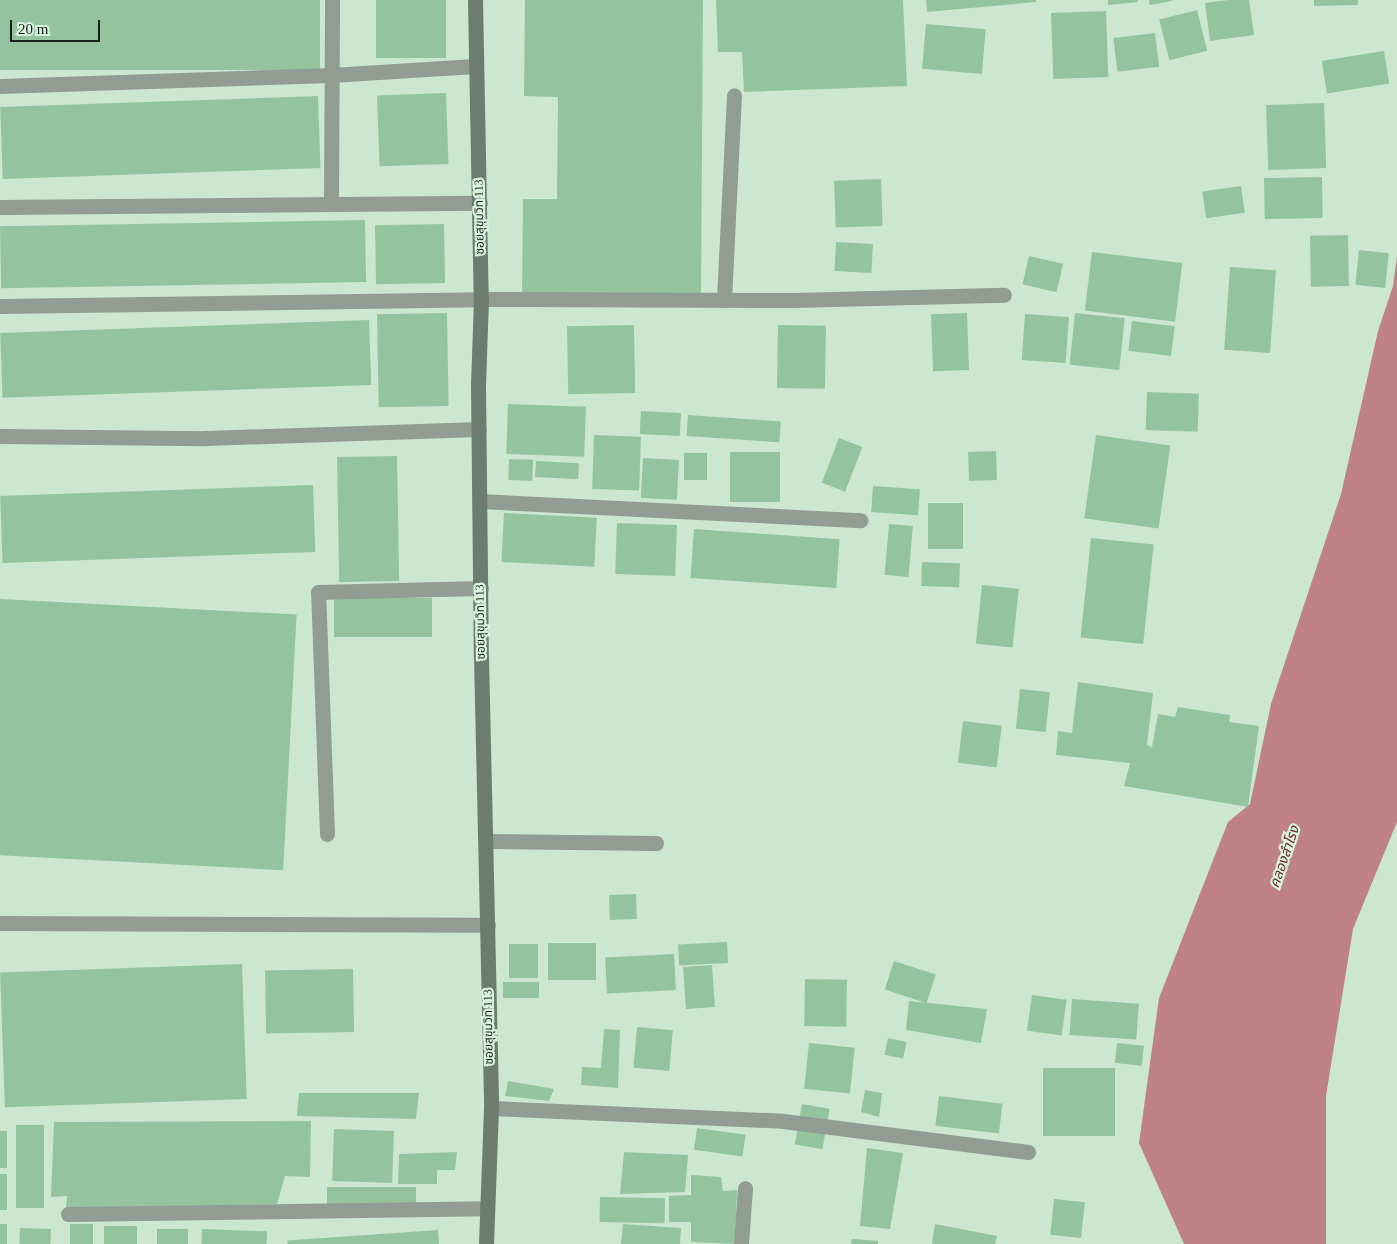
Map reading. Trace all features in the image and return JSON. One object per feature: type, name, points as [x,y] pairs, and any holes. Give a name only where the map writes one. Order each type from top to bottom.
[{"type":"main road","name":"ซอยสุขุมวิท 113","points":[[475,0],[481,299],[479,429],[481,588],[491,1108],[486,1244]]},
{"type":"street","points":[[331,203],[332,0]]},
{"type":"street","points":[[0,86],[331,75],[475,66]]},
{"type":"street","points":[[724,300],[734,96]]},
{"type":"street","points":[[0,207],[480,203]]},
{"type":"street","points":[[0,306],[481,299],[724,300],[1004,295]]},
{"type":"street","points":[[0,436],[206,438],[479,429]]},
{"type":"street","points":[[480,501],[861,520]]},
{"type":"street","points":[[327,834],[318,592],[481,588]]},
{"type":"street","points":[[486,841],[656,843]]},
{"type":"street","points":[[0,923],[488,926]]},
{"type":"street","points":[[491,1108],[783,1121],[1028,1152]]},
{"type":"street","points":[[741,1244],[745,1188]]},
{"type":"street","points":[[68,1214],[487,1208]]},
{"type":"water","name":"คลองสำโรง","points":[[1397,256],[1397,822],[1353,929],[1326,1096],[1326,1244],[1184,1244],[1139,1143],[1159,998],[1228,822],[1250,804],[1271,704],[1341,494],[1378,331],[1393,286]]},
{"type":"building","points":[[0,0],[320,0],[320,70],[0,70]]},
{"type":"building","points":[[376,0],[446,0],[446,58],[376,58]]},
{"type":"building","points":[[525,0],[703,0],[701,297],[522,295],[523,199],[557,199],[558,97],[524,96]]},
{"type":"building","points":[[716,0],[903,0],[907,86],[744,92],[742,52],[718,52]]},
{"type":"building","points":[[926,0],[1036,0],[1036,2],[927,12]]},
{"type":"building","points":[[1108,0],[1138,0],[1138,2],[1108,5]]},
{"type":"building","points":[[1149,0],[1172,0],[1172,1],[1150,5]]},
{"type":"building","points":[[1249,0],[1254,35],[1210,41],[1205,3]]},
{"type":"building","points":[[1314,0],[1358,0],[1358,5],[1314,6]]},
{"type":"building","points":[[1197,10],[1207,51],[1169,60],[1159,19]]},
{"type":"building","points":[[1106,11],[1108,77],[1053,79],[1051,13]]},
{"type":"building","points":[[926,24],[986,29],[982,74],[922,69]]},
{"type":"building","points":[[1155,33],[1159,67],[1117,72],[1113,38]]},
{"type":"building","points":[[1384,51],[1389,84],[1327,93],[1322,61]]},
{"type":"building","points":[[446,93],[448,164],[380,166],[377,95]]},
{"type":"building","points":[[318,96],[321,168],[3,179],[0,107]]},
{"type":"building","points":[[1324,103],[1326,168],[1268,170],[1266,105]]},
{"type":"building","points":[[1322,177],[1323,218],[1265,219],[1264,178]]},
{"type":"building","points":[[881,179],[883,226],[836,228],[834,181]]},
{"type":"building","points":[[1241,186],[1245,213],[1206,218],[1202,191]]},
{"type":"building","points":[[365,220],[366,282],[1,288],[0,226]]},
{"type":"building","points":[[444,224],[445,283],[376,284],[375,225]]},
{"type":"building","points":[[1348,235],[1349,286],[1311,287],[1310,236]]},
{"type":"building","points":[[836,242],[873,244],[871,273],[834,271]]},
{"type":"building","points":[[1359,250],[1389,253],[1385,288],[1355,285]]},
{"type":"building","points":[[1092,252],[1182,263],[1175,322],[1085,311]]},
{"type":"building","points":[[1029,256],[1063,264],[1057,292],[1022,284]]},
{"type":"building","points":[[1230,267],[1276,270],[1270,353],[1224,350]]},
{"type":"building","points":[[447,313],[449,406],[379,407],[377,314]]},
{"type":"building","points":[[967,313],[969,370],[933,371],[931,314]]},
{"type":"building","points":[[1075,313],[1125,318],[1119,370],[1070,365]]},
{"type":"building","points":[[1025,314],[1069,317],[1066,363],[1022,360]]},
{"type":"building","points":[[369,320],[371,385],[2,398],[0,333]]},
{"type":"building","points":[[1132,321],[1175,326],[1171,356],[1128,351]]},
{"type":"building","points":[[634,325],[635,393],[568,394],[567,326]]},
{"type":"building","points":[[778,325],[826,326],[825,389],[777,388]]},
{"type":"building","points":[[1147,392],[1199,394],[1198,432],[1146,430]]},
{"type":"building","points":[[508,404],[586,407],[584,457],[506,454]]},
{"type":"building","points":[[641,411],[681,413],[680,436],[640,434]]},
{"type":"building","points":[[688,415],[781,421],[779,442],[687,436]]},
{"type":"building","points":[[594,435],[641,437],[639,491],[592,489]]},
{"type":"building","points":[[1096,435],[1170,445],[1159,529],[1084,518]]},
{"type":"building","points":[[839,438],[862,447],[845,492],[822,483]]},
{"type":"building","points":[[996,451],[997,480],[969,481],[968,452]]},
{"type":"building","points":[[730,452],[780,452],[780,502],[730,502]]},
{"type":"building","points":[[684,453],[707,453],[707,480],[684,480]]},
{"type":"building","points":[[397,456],[399,581],[339,582],[337,457]]},
{"type":"building","points":[[643,458],[679,460],[677,500],[641,498]]},
{"type":"building","points":[[509,459],[533,460],[532,481],[508,480]]},
{"type":"building","points":[[536,461],[579,463],[578,479],[535,477]]},
{"type":"building","points":[[313,485],[315,552],[3,563],[0,496]]},
{"type":"building","points":[[873,486],[920,489],[918,515],[871,512]]},
{"type":"building","points":[[928,503],[963,503],[963,549],[928,549]]},
{"type":"building","points":[[504,513],[597,518],[594,567],[501,562]]},
{"type":"building","points":[[617,523],[677,525],[675,576],[615,574]]},
{"type":"building","points":[[889,524],[913,526],[908,577],[885,575]]},
{"type":"building","points":[[694,529],[840,539],[836,588],[691,578]]},
{"type":"building","points":[[1091,538],[1154,545],[1143,644],[1081,637]]},
{"type":"building","points":[[922,562],[960,563],[959,587],[921,586]]},
{"type":"building","points":[[982,585],[1019,589],[1013,648],[976,644]]},
{"type":"building","points":[[334,598],[432,598],[432,637],[334,637]]},
{"type":"building","points":[[0,599],[297,615],[283,870],[0,855]]},
{"type":"building","points":[[1078,682],[1153,693],[1147,745],[1152,747],[1158,714],[1175,717],[1178,707],[1230,715],[1229,722],[1259,726],[1248,807],[1124,786],[1130,763],[1056,755],[1058,731],[1072,733]]},
{"type":"building","points":[[1020,689],[1050,692],[1046,732],[1016,729]]},
{"type":"building","points":[[963,721],[1002,726],[997,767],[958,763]]},
{"type":"building","points":[[636,894],[637,919],[610,920],[609,895]]},
{"type":"building","points":[[727,942],[728,963],[679,966],[678,945]]},
{"type":"building","points":[[548,943],[596,943],[596,980],[548,980]]},
{"type":"building","points":[[509,944],[538,944],[538,978],[509,978]]},
{"type":"building","points":[[674,954],[676,990],[607,994],[605,958]]},
{"type":"building","points":[[894,961],[936,975],[927,1003],[885,990]]},
{"type":"building","points":[[242,964],[247,1099],[5,1107],[0,972]]},
{"type":"building","points":[[712,965],[715,1007],[686,1009],[683,967]]},
{"type":"building","points":[[353,969],[354,1032],[266,1034],[265,971]]},
{"type":"building","points":[[805,979],[847,980],[846,1027],[804,1026]]},
{"type":"building","points":[[503,982],[539,982],[539,998],[503,998]]},
{"type":"building","points":[[1032,995],[1067,1000],[1062,1036],[1027,1031]]},
{"type":"building","points":[[1072,999],[1139,1004],[1136,1040],[1069,1035]]},
{"type":"building","points":[[909,1001],[987,1009],[981,1043],[906,1030]]},
{"type":"building","points":[[637,1027],[673,1030],[669,1071],[633,1068]]},
{"type":"building","points":[[604,1029],[620,1030],[618,1088],[581,1085],[582,1067],[601,1068]]},
{"type":"building","points":[[888,1038],[907,1042],[903,1059],[884,1055]]},
{"type":"building","points":[[809,1043],[855,1048],[850,1094],[804,1089]]},
{"type":"building","points":[[1117,1043],[1144,1046],[1142,1066],[1115,1063]]},
{"type":"building","points":[[1043,1068],[1115,1068],[1115,1136],[1043,1136]]},
{"type":"building","points":[[508,1081],[554,1089],[549,1101],[505,1096]]},
{"type":"building","points":[[865,1090],[882,1093],[879,1117],[861,1112]]},
{"type":"building","points":[[299,1093],[419,1093],[416,1119],[297,1116]]},
{"type":"building","points":[[939,1096],[1003,1104],[999,1134],[935,1126]]},
{"type":"building","points":[[802,1104],[830,1109],[822,1149],[795,1144]]},
{"type":"building","points":[[311,1121],[310,1177],[285,1176],[277,1204],[66,1208],[67,1196],[51,1197],[54,1122]]},
{"type":"building","points":[[16,1125],[44,1125],[44,1208],[16,1208]]},
{"type":"building","points":[[697,1128],[746,1135],[742,1157],[694,1150]]},
{"type":"building","points":[[334,1129],[394,1131],[392,1183],[332,1181]]},
{"type":"building","points":[[0,1131],[7,1131],[7,1168],[0,1168]]},
{"type":"building","points":[[867,1148],[903,1153],[890,1229],[860,1226]]},
{"type":"building","points":[[457,1152],[455,1170],[437,1170],[437,1184],[398,1184],[399,1154]]},
{"type":"building","points":[[624,1152],[688,1155],[685,1192],[620,1194]]},
{"type":"building","points":[[0,1174],[7,1174],[7,1210],[0,1210]]},
{"type":"building","points":[[691,1175],[721,1177],[723,1191],[737,1190],[735,1244],[691,1242],[691,1222],[669,1222],[669,1196],[691,1195]]},
{"type":"building","points":[[327,1187],[416,1187],[416,1206],[327,1206]]},
{"type":"building","points":[[600,1197],[665,1198],[665,1223],[600,1222]]},
{"type":"building","points":[[1054,1199],[1085,1202],[1081,1238],[1050,1235]]},
{"type":"building","points":[[0,1224],[7,1224],[7,1244],[0,1244]]},
{"type":"building","points":[[70,1224],[93,1224],[93,1244],[70,1244]]},
{"type":"building","points":[[623,1224],[681,1228],[680,1244],[621,1244]]},
{"type":"building","points":[[935,1224],[997,1236],[995,1244],[932,1244]]},
{"type":"building","points":[[104,1226],[137,1226],[137,1244],[104,1244]]},
{"type":"building","points":[[20,1228],[51,1229],[50,1244],[19,1244]]},
{"type":"building","points":[[157,1229],[188,1229],[188,1244],[157,1244]]},
{"type":"building","points":[[202,1229],[267,1231],[267,1244],[201,1244]]},
{"type":"building","points":[[438,1230],[439,1244],[288,1244],[287,1241]]},
{"type":"building","points":[[852,1239],[878,1241],[878,1244],[851,1244]]}]
